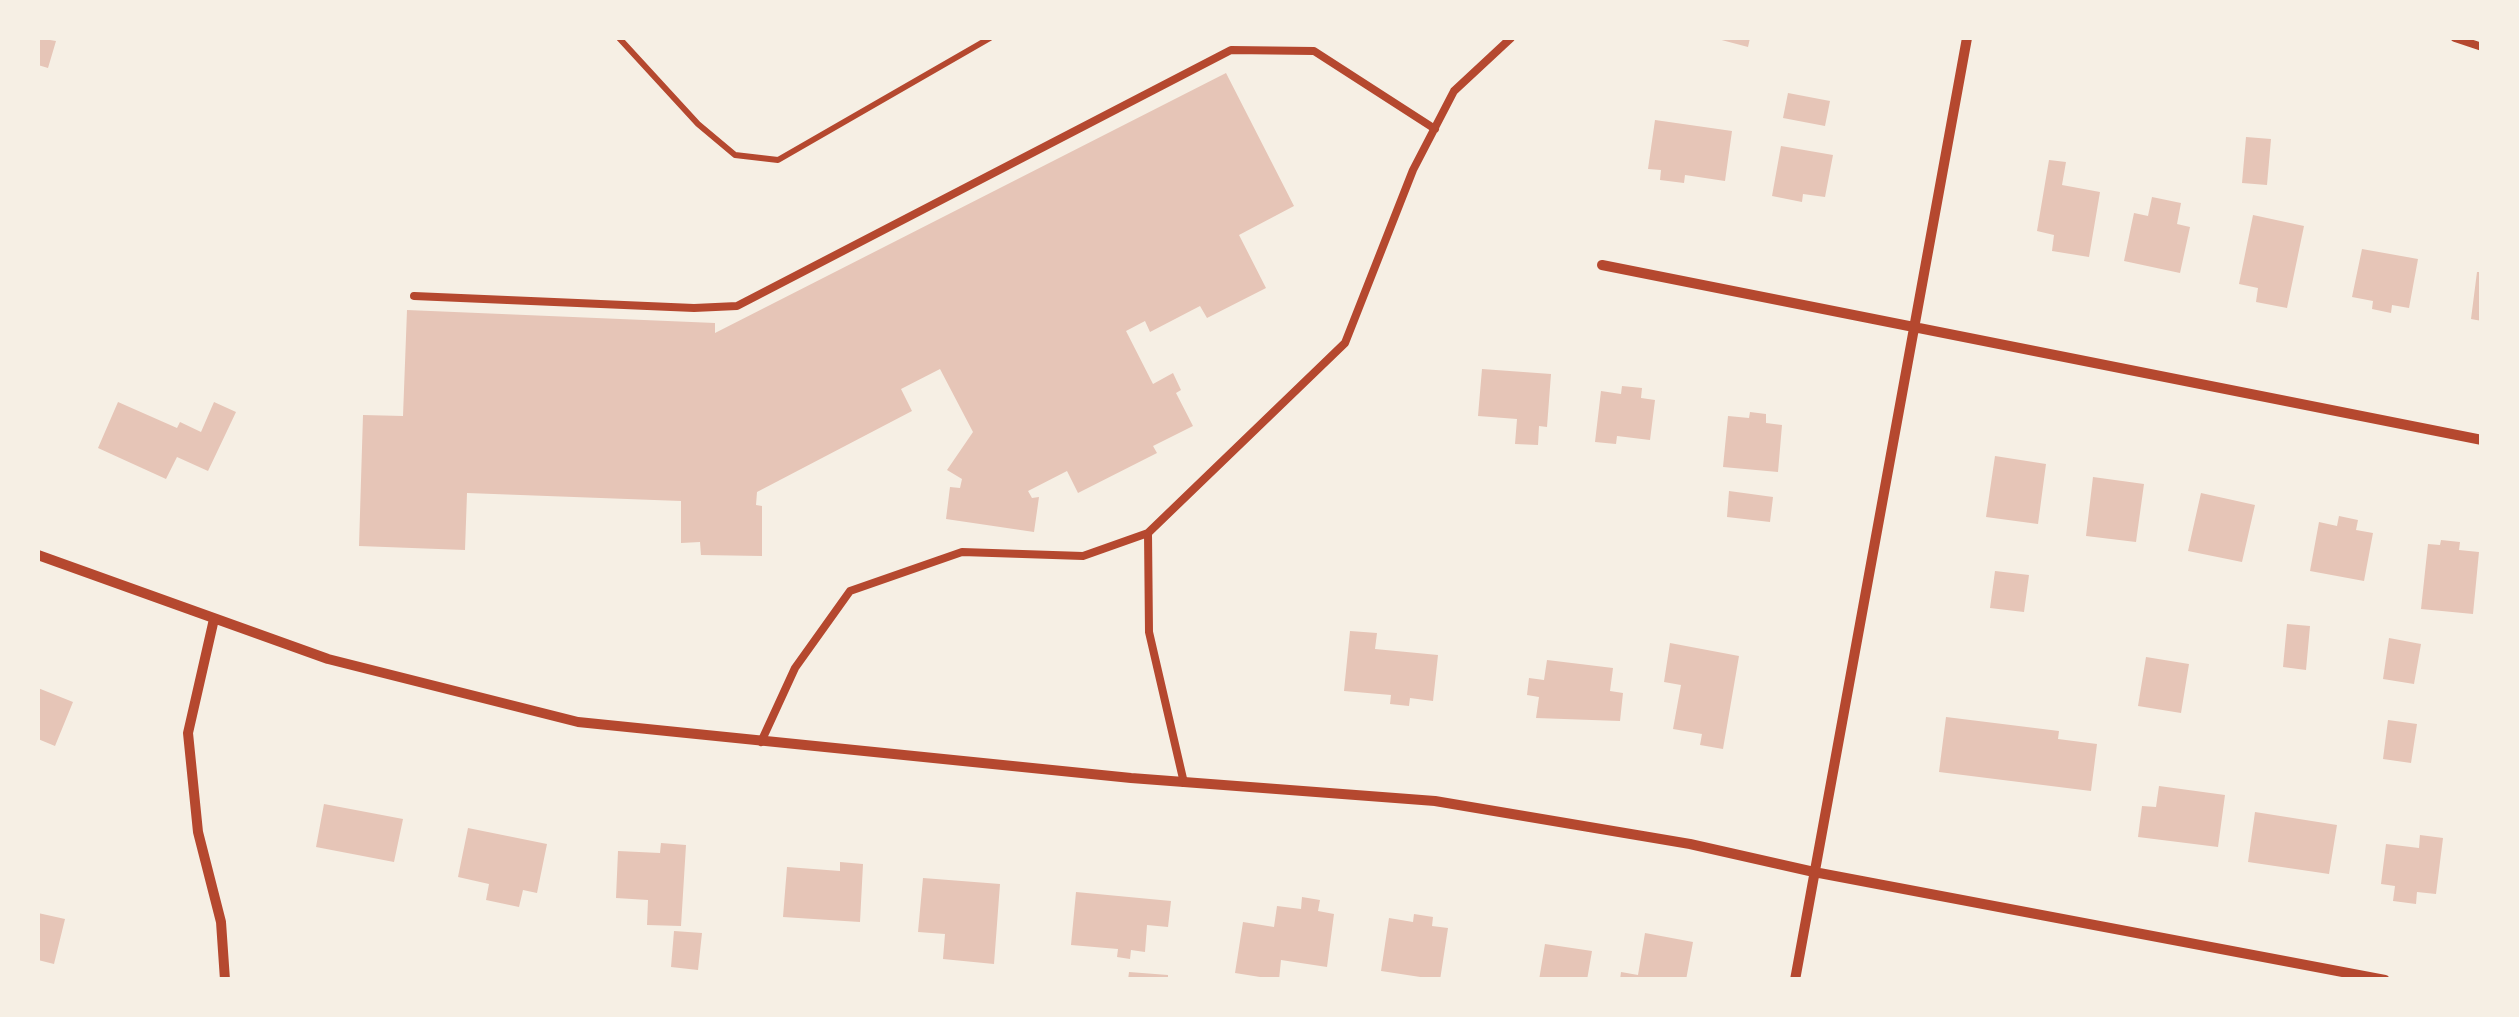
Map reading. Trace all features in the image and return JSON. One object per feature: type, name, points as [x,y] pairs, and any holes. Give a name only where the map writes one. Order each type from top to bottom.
[{"type":"street","points":[[1794,980],[1967,38]]},
{"type":"street","points":[[1602,264],[1914,330],[2482,440]]},
{"type":"street","points":[[38,556],[328,659],[578,722],[1184,782],[1435,801],[1690,844],[1814,872],[2385,980]]},
{"type":"street","points":[[214,619],[188,733],[198,832],[222,922],[225,980]]},
{"type":"lane","points":[[761,742],[795,668],[850,590],[962,552],[1083,556],[1148,533],[1344,343],[1413,170],[1454,91],[1511,38]]},
{"type":"lane","points":[[2456,38],[2482,48]]},
{"type":"lane","points":[[414,296],[694,308],[737,306],[1231,50],[1314,51],[1435,129]]},
{"type":"lane","points":[[1148,533],[1149,632],[1184,782]]},
{"type":"path","points":[[619,38],[698,124],[735,155],[778,160],[990,38]]},
{"type":"building","points":[[38,38],[56,41],[48,68],[38,65]]},
{"type":"building","points":[[1714,38],[1750,38],[1748,47]]},
{"type":"building","points":[[1226,73],[1294,206],[1239,235],[1266,288],[1207,318],[1200,306],[1150,332],[1145,321],[1126,331],[1153,384],[1173,373],[1181,390],[1176,393],[1193,426],[1153,446],[1157,453],[1078,493],[1067,471],[1028,491],[1032,498],[1039,497],[1034,532],[946,519],[950,487],[960,488],[962,479],[947,470],[973,432],[940,369],[901,389],[912,411],[757,492],[756,505],[762,506],[762,556],[701,555],[700,542],[681,543],[681,501],[467,493],[465,550],[359,546],[363,415],[403,416],[407,310],[715,323],[715,333]]},
{"type":"building","points":[[1788,93],[1830,101],[1825,126],[1783,118]]},
{"type":"building","points":[[1655,120],[1732,131],[1725,181],[1685,175],[1684,183],[1660,180],[1661,170],[1648,169]]},
{"type":"building","points":[[2246,137],[2271,139],[2267,185],[2242,183]]},
{"type":"building","points":[[1781,146],[1833,155],[1825,197],[1803,194],[1802,202],[1772,196]]},
{"type":"building","points":[[2049,160],[2066,162],[2062,185],[2100,192],[2089,257],[2052,251],[2054,235],[2037,231]]},
{"type":"building","points":[[2152,197],[2181,203],[2177,224],[2190,227],[2180,273],[2124,261],[2134,213],[2148,216]]},
{"type":"building","points":[[2253,215],[2304,226],[2287,308],[2256,302],[2258,288],[2239,284]]},
{"type":"building","points":[[2362,249],[2418,259],[2409,308],[2392,305],[2391,313],[2372,309],[2373,301],[2352,297]]},
{"type":"building","points":[[2477,272],[2482,272],[2482,321],[2471,319]]},
{"type":"building","points":[[1482,369],[1551,374],[1547,427],[1539,426],[1538,445],[1515,444],[1517,419],[1478,416]]},
{"type":"building","points":[[1622,386],[1642,388],[1641,398],[1655,400],[1650,440],[1617,436],[1616,444],[1595,442],[1601,391],[1621,394]]},
{"type":"building","points":[[118,402],[177,428],[180,422],[201,432],[214,402],[236,412],[208,471],[177,457],[166,479],[98,448]]},
{"type":"building","points":[[1750,412],[1766,414],[1766,423],[1782,425],[1778,472],[1723,467],[1728,416],[1749,418]]},
{"type":"building","points":[[1995,456],[2046,464],[2038,524],[1986,517]]},
{"type":"building","points":[[2093,477],[2144,484],[2136,542],[2086,536]]},
{"type":"building","points":[[1729,491],[1773,497],[1770,522],[1727,517]]},
{"type":"building","points":[[2201,493],[2255,505],[2242,562],[2188,551]]},
{"type":"building","points":[[2339,516],[2358,520],[2356,530],[2373,533],[2364,581],[2310,571],[2319,522],[2337,526]]},
{"type":"building","points":[[2441,540],[2460,542],[2459,550],[2479,552],[2473,614],[2421,609],[2428,544],[2440,545]]},
{"type":"building","points":[[1995,571],[2029,575],[2024,612],[1990,608]]},
{"type":"building","points":[[2287,624],[2310,626],[2306,670],[2283,667]]},
{"type":"building","points":[[1350,631],[1377,633],[1375,649],[1438,655],[1433,701],[1410,698],[1409,706],[1390,704],[1391,695],[1344,691]]},
{"type":"building","points":[[2389,638],[2421,644],[2414,684],[2383,679]]},
{"type":"building","points":[[1670,643],[1739,656],[1723,749],[1700,745],[1702,734],[1673,729],[1681,685],[1664,682]]},
{"type":"building","points":[[2146,657],[2189,664],[2181,713],[2138,706]]},
{"type":"building","points":[[1547,660],[1613,668],[1610,691],[1623,693],[1620,721],[1536,718],[1539,697],[1527,695],[1529,678],[1544,680]]},
{"type":"building","points":[[38,688],[73,702],[55,746],[38,739]]},
{"type":"building","points":[[1946,717],[2059,731],[2058,739],[2097,744],[2091,791],[1939,772]]},
{"type":"building","points":[[2388,720],[2417,724],[2411,763],[2383,759]]},
{"type":"building","points":[[2159,786],[2225,795],[2218,847],[2138,837],[2142,806],[2156,807]]},
{"type":"building","points":[[324,804],[403,819],[394,862],[316,847]]},
{"type":"building","points":[[2255,812],[2337,825],[2329,874],[2248,862]]},
{"type":"building","points":[[468,828],[547,844],[537,893],[523,890],[519,907],[486,900],[489,884],[458,877]]},
{"type":"building","points":[[2420,835],[2443,838],[2436,894],[2417,892],[2416,904],[2393,901],[2395,886],[2381,884],[2386,844],[2419,848]]},
{"type":"building","points":[[661,843],[686,845],[681,926],[647,925],[648,900],[616,898],[618,851],[660,853]]},
{"type":"building","points":[[840,862],[863,864],[860,922],[783,917],[787,867],[840,871]]},
{"type":"building","points":[[923,878],[1000,884],[994,964],[943,959],[945,934],[918,932]]},
{"type":"building","points":[[1076,892],[1171,901],[1168,927],[1147,925],[1145,952],[1131,950],[1130,959],[1117,957],[1118,949],[1071,945]]},
{"type":"building","points":[[1302,897],[1320,900],[1318,911],[1334,914],[1327,967],[1281,960],[1279,980],[1235,973],[1243,922],[1274,927],[1277,906],[1301,909]]},
{"type":"building","points":[[38,913],[65,919],[54,964],[38,960]]},
{"type":"building","points":[[1414,914],[1433,917],[1432,926],[1448,928],[1440,980],[1381,971],[1389,918],[1413,922]]},
{"type":"building","points":[[674,931],[702,933],[698,970],[671,967]]},
{"type":"building","points":[[1645,933],[1693,942],[1686,980],[1620,980],[1621,972],[1638,975]]},
{"type":"building","points":[[1545,944],[1592,951],[1587,980],[1539,980]]},
{"type":"building","points":[[1129,972],[1168,975],[1168,980],[1128,980]]}]
